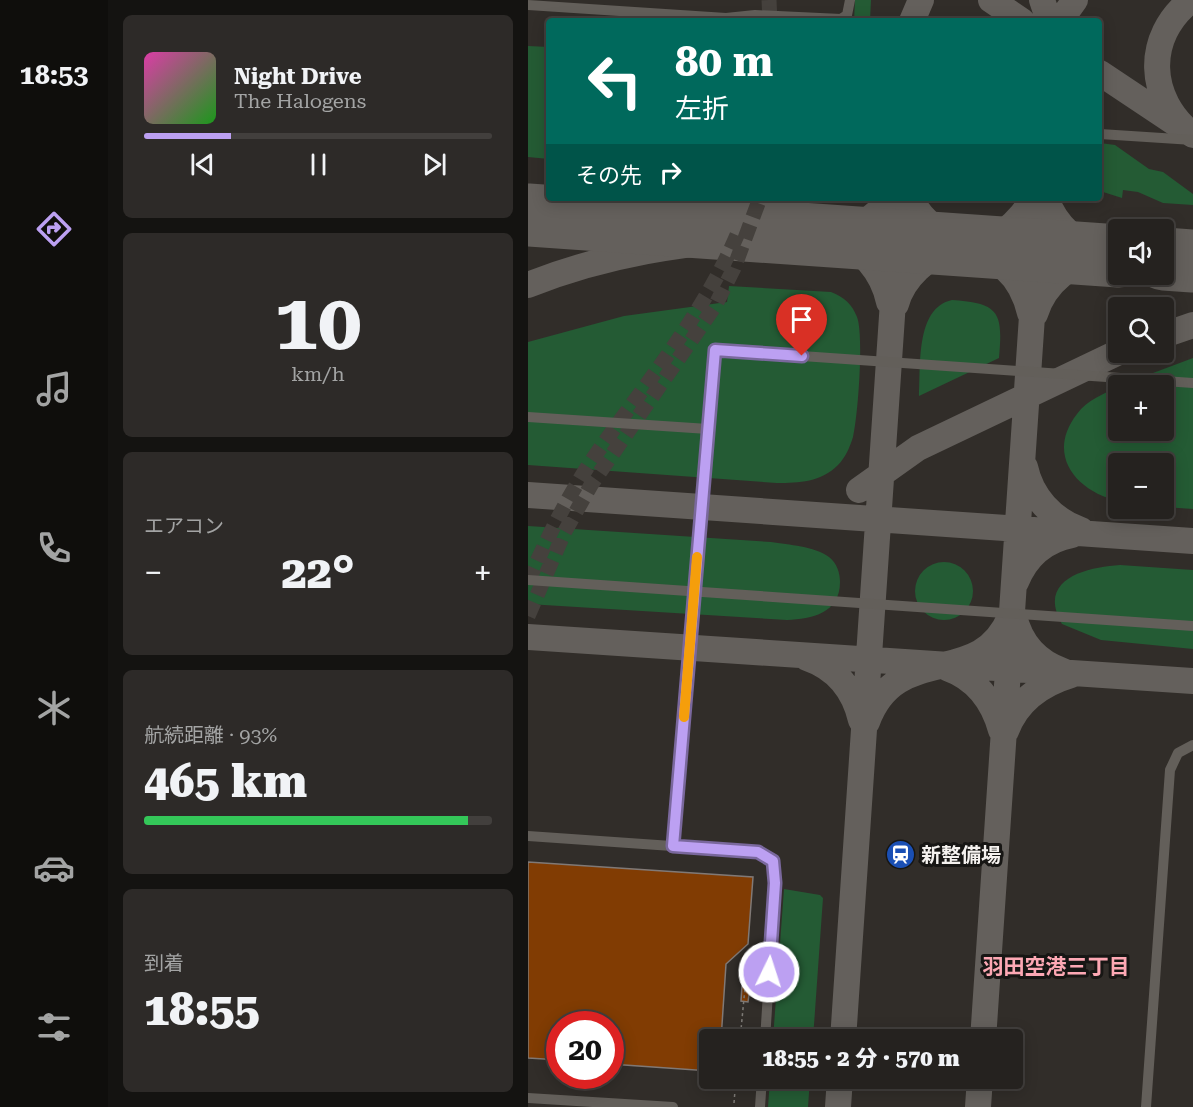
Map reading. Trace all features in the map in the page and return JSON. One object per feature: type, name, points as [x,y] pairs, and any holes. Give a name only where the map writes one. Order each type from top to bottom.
[{"type":"street","points":[[844,18],[848,15],[850,0]]},
{"type":"street","points":[[528,5],[726,18],[755,15],[807,18]]},
{"type":"street","points":[[1102,134],[1193,140]]},
{"type":"street","points":[[673,846],[715,350],[1193,383]]},
{"type":"street","points":[[528,417],[708,429]]},
{"type":"street","points":[[528,580],[1193,626]]},
{"type":"street","points":[[1146,1107],[1152,993],[1170,770],[1178,753],[1193,745]]},
{"type":"street","points":[[528,836],[758,852],[773,861],[775,883],[766,1029]]},
{"type":"street","points":[[760,1107],[761,1089]]},
{"type":"street","points":[[528,1098],[673,1107]]},
{"type":"path","points":[[741,1029],[747,967]]},
{"type":"path","points":[[734,1103],[735,1089]]},
{"type":"green space","points":[[855,0],[871,0],[870,18],[854,18]]},
{"type":"green space","points":[[528,46],[546,47],[546,159],[528,157]]},
{"type":"green space","points":[[1102,143],[1115,145],[1149,169],[1163,172],[1193,194],[1193,205],[1163,203],[1138,192],[1123,190],[1122,198],[1102,192]]},
{"type":"green space","points":[[729,286],[831,292],[844,299],[853,308],[859,326],[860,340],[857,412],[852,441],[838,465],[817,478],[801,482],[777,483],[528,465],[528,342],[624,316],[727,302]]},
{"type":"green space","points":[[952,300],[980,304],[995,313],[1000,330],[999,358],[919,396],[922,340],[926,326],[940,305]]},
{"type":"green space","points":[[1193,358],[1193,509],[1174,508],[1174,453],[1108,453],[1108,497],[1090,489],[1079,480],[1070,470],[1065,457],[1064,444],[1068,429],[1077,414],[1086,405],[1108,392],[1108,441],[1174,441],[1174,375],[1148,375]]},
{"type":"green space","points":[[528,526],[801,546],[823,553],[834,562],[838,568],[839,592],[835,601],[823,612],[806,618],[787,620],[528,604]]},
{"type":"green space","points":[[944,562],[955,564],[968,575],[973,591],[971,602],[960,615],[944,620],[933,618],[920,607],[915,591],[917,580],[928,567]]},
{"type":"green space","points":[[1120,565],[1193,570],[1193,649],[1101,640],[1062,624],[1056,609],[1055,596],[1060,586],[1069,578],[1080,573]]},
{"type":"green space","points":[[784,889],[820,895],[823,898],[814,1029],[774,1029]]},
{"type":"green space","points":[[769,1089],[809,1089],[808,1107],[768,1107]]},
{"type":"building","points":[[528,862],[753,877],[748,944],[726,964],[722,1029],[699,1029],[699,1070],[624,1065],[624,1011],[546,1011],[546,1059],[528,1058]]},
{"type":"building","points":[[753,958],[755,963],[745,969],[742,964]]},
{"type":"building","points":[[753,965],[751,984],[744,984],[745,968]]},
{"type":"building","points":[[742,986],[750,987],[748,1002],[741,1001]]},
{"type":"taxiway","points":[[913,18],[921,0]]},
{"type":"taxiway","points":[[991,0],[1018,18]]},
{"type":"taxiway","points":[[1042,0],[1048,18]]},
{"type":"taxiway","points":[[1062,18],[1075,0]]},
{"type":"taxiway","points":[[1191,0],[1176,15],[1165,32],[1159,49],[1157,68],[1160,86],[1167,104],[1178,120],[1193,135]]},
{"type":"taxiway","points":[[1102,74],[1175,123]]},
{"type":"taxiway","points":[[825,236],[862,224],[887,201]]},
{"type":"taxiway","points":[[844,1029],[900,201]]},
{"type":"taxiway","points":[[912,201],[924,218],[940,232],[993,259],[1008,271],[1021,288],[1030,313]]},
{"type":"taxiway","points":[[896,304],[904,285],[926,262],[944,251],[993,239],[1019,218],[1031,201]]},
{"type":"taxiway","points":[[984,1029],[1040,201]]},
{"type":"taxiway","points":[[1047,201],[1055,217],[1069,233],[1086,246],[1105,255]]},
{"type":"taxiway","points":[[528,285],[586,265],[646,251],[707,242],[816,234],[843,241],[861,254],[882,280],[889,302]]},
{"type":"taxiway","points":[[1035,314],[1046,292],[1062,275],[1082,262],[1105,255]]},
{"type":"taxiway","points":[[1174,332],[1193,325]]},
{"type":"taxiway","points":[[859,490],[918,448],[1108,357]]},
{"type":"taxiway","points":[[1025,467],[1032,488],[1044,506],[1061,520],[1081,530]]},
{"type":"taxiway","points":[[528,495],[1193,541]]},
{"type":"taxiway","points":[[1016,582],[1031,557],[1045,545],[1072,535]]},
{"type":"taxiway","points":[[1014,616],[1031,650],[1045,662],[1063,671]]},
{"type":"taxiway","points":[[867,722],[880,697],[898,681],[917,672],[979,653],[996,639],[1010,617]]},
{"type":"taxiway","points":[[528,637],[1193,681]]},
{"type":"taxiway","points":[[807,658],[827,668],[842,682],[854,699],[861,720]]},
{"type":"taxiway","points":[[947,668],[966,678],[982,692],[993,709],[1001,730]]},
{"type":"taxiway","points":[[1006,731],[1023,702],[1031,695],[1050,683],[1071,675]]},
{"type":"taxiway","points":[[838,1107],[839,1089]]},
{"type":"taxiway","points":[[978,1107],[979,1089]]},
{"type":"runway","points":[[528,215],[1108,255]]},
{"type":"runway","points":[[1174,260],[1193,261]]},
{"type":"tunnel","points":[[769,0],[770,18]]},
{"type":"tunnel","points":[[528,616],[564,533],[591,485],[715,306],[734,268],[759,201]]},
{"type":"tunnel","points":[[528,582],[578,481],[694,316],[711,288],[740,228]]},
{"type":"slow traffic","points":[[684,717],[697,557]]},
{"type":"place","name":"新整備場","points":[[900,855]]},
{"type":"district","name":"羽田空港三丁目","points":[[1056,967]]},
{"type":"route","points":[[769,972],[776,870],[773,861],[758,852],[673,846],[715,350],[802,356]]}]
